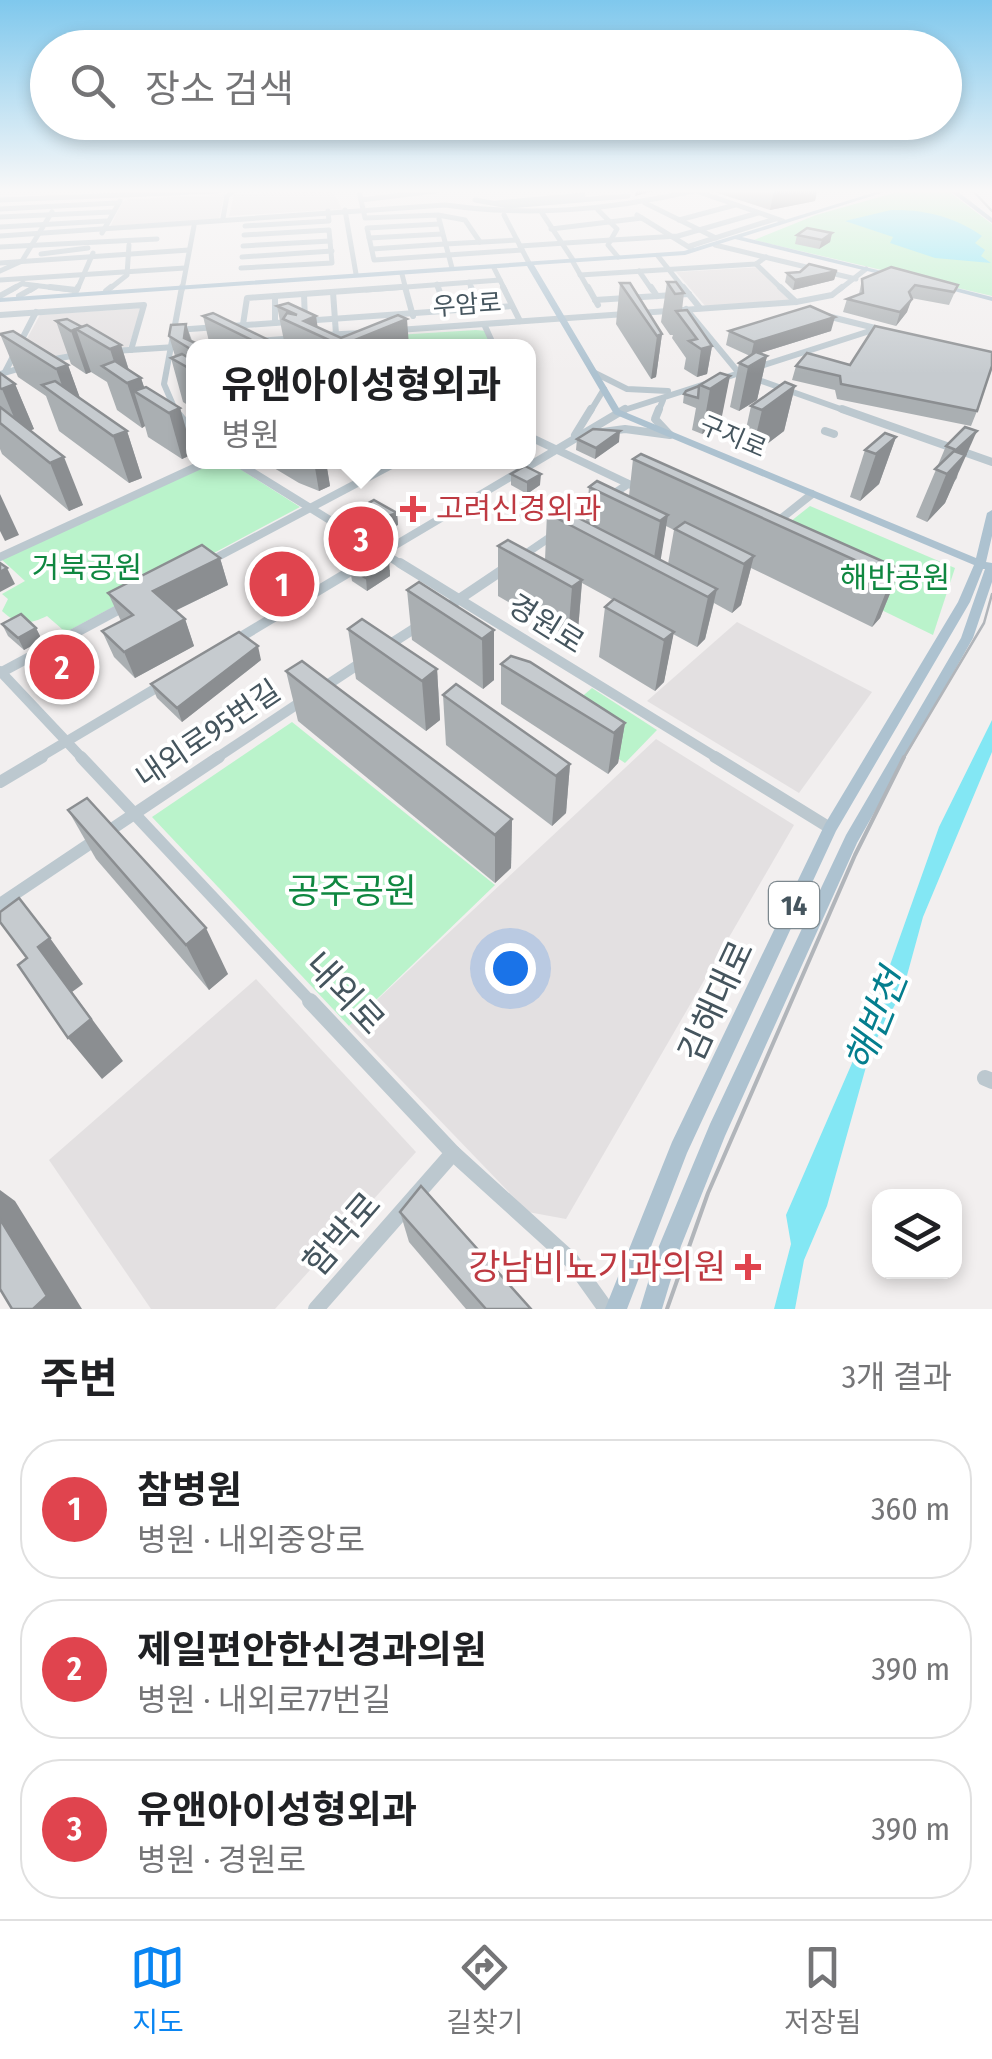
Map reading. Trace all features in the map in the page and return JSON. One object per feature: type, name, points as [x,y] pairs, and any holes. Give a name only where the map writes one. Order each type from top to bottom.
[{"type":"main road","points":[[573,261],[658,252]]},
{"type":"main road","points":[[0,298],[673,252]]},
{"type":"main road","points":[[797,252],[902,277]]},
{"type":"main road","points":[[0,298],[530,264]]},
{"type":"main road","points":[[530,264],[617,412]]},
{"type":"main road","points":[[938,286],[992,299]]},
{"type":"main road","name":"구지로","points":[[617,412],[989,567]]},
{"type":"main road","name":"김해대로","points":[[651,1309],[670,1246],[718,1131],[851,840],[967,638],[989,567],[992,513]]},
{"type":"main road","name":"김해대로","points":[[616,1309],[679,1149],[830,828],[964,602],[989,567]]},
{"type":"street","points":[[23,259],[28,252]]},
{"type":"street","points":[[0,271],[23,259],[62,252]]},
{"type":"street","points":[[61,310],[93,252]]},
{"type":"street","points":[[106,291],[124,280],[127,252]]},
{"type":"street","points":[[0,260],[163,252]]},
{"type":"street","points":[[186,424],[169,404],[164,384],[189,252]]},
{"type":"street","points":[[239,282],[242,252]]},
{"type":"street","points":[[242,257],[316,252]]},
{"type":"street","points":[[241,268],[332,262],[332,252]]},
{"type":"street","points":[[352,252],[356,274]]},
{"type":"street","points":[[373,252],[374,260],[469,252]]},
{"type":"street","points":[[447,252],[452,268]]},
{"type":"street","points":[[524,252],[530,264]]},
{"type":"street","points":[[567,252],[602,315]]},
{"type":"street","points":[[614,252],[618,257]]},
{"type":"street","points":[[751,252],[856,278]]},
{"type":"street","points":[[658,256],[700,308]]},
{"type":"street","points":[[580,274],[756,264],[766,257]]},
{"type":"street","points":[[756,264],[796,302]]},
{"type":"street","points":[[0,283],[185,268]]},
{"type":"street","name":"우암로","points":[[494,268],[520,320]]},
{"type":"street","name":"우암로","points":[[395,330],[796,302],[832,294],[866,268]]},
{"type":"street","points":[[639,271],[656,296]]},
{"type":"street","points":[[610,273],[626,298]]},
{"type":"street","points":[[402,274],[415,329]]},
{"type":"street","points":[[318,279],[319,292]]},
{"type":"street","points":[[241,339],[244,298],[500,280]]},
{"type":"street","points":[[18,282],[73,293]]},
{"type":"street","points":[[0,298],[18,282]]},
{"type":"street","points":[[469,282],[479,308]]},
{"type":"street","points":[[437,284],[446,310]]},
{"type":"street","points":[[19,296],[38,286]]},
{"type":"street","points":[[362,290],[367,316]]},
{"type":"street","points":[[333,292],[336,334]]},
{"type":"street","points":[[304,294],[305,321]]},
{"type":"street","points":[[595,300],[689,294]]},
{"type":"street","points":[[274,323],[276,296]]},
{"type":"street","points":[[779,303],[889,332]]},
{"type":"street","points":[[1,317],[144,305],[131,350]]},
{"type":"street","points":[[175,330],[512,306]]},
{"type":"street","points":[[686,309],[739,373],[992,462]]},
{"type":"street","points":[[3,373],[36,312]]},
{"type":"street","points":[[484,324],[491,339]]},
{"type":"street","points":[[536,459],[617,412],[876,329]]},
{"type":"street","points":[[277,339],[376,332]]},
{"type":"street","points":[[11,340],[22,339]]},
{"type":"street","points":[[101,352],[186,347]]},
{"type":"street","points":[[3,373],[86,353]]},
{"type":"street","points":[[595,372],[635,391],[689,389]]},
{"type":"street","points":[[574,436],[604,389]]},
{"type":"street","points":[[666,397],[654,418],[670,434]]},
{"type":"street","points":[[574,436],[624,429],[670,434]]},
{"type":"street","points":[[536,440],[644,491]]},
{"type":"street","points":[[0,558],[192,469]]},
{"type":"street","name":"경원로","points":[[248,469],[830,828]]},
{"type":"street","points":[[200,566],[383,469]]},
{"type":"street","points":[[223,648],[519,469]]},
{"type":"street","name":"내외로95번길","points":[[0,904],[628,484]]},
{"type":"street","points":[[763,534],[812,494]]},
{"type":"street","points":[[0,672],[134,601]]},
{"type":"street","name":"내외로","points":[[0,672],[453,1153],[571,1260],[606,1309]]},
{"type":"street","points":[[0,782],[176,676]]},
{"type":"street","name":"함박로","points":[[316,1309],[453,1153]]},
{"type":"shaded area","points":[[762,267],[791,301],[706,307],[676,272]]},
{"type":"shaded area","points":[[142,308],[128,348],[12,366],[40,315]]},
{"type":"shaded area","points":[[737,622],[872,692],[799,793],[647,701]]},
{"type":"shaded area","points":[[656,739],[794,825],[566,1219],[528,1212],[349,1026]]},
{"type":"shaded area","points":[[256,979],[416,1152],[275,1309],[151,1309],[49,1160]]},
{"type":"green space","points":[[805,252],[992,252],[992,296]]},
{"type":"green space","points":[[476,330],[487,331],[489,339],[369,339],[365,337]]},
{"type":"green space","name":"거북공원","points":[[198,469],[240,469],[300,507],[40,646],[37,644],[62,629],[47,616],[23,622],[2,611],[8,599],[2,594],[25,581],[0,558]]},
{"type":"green space","name":"해반공원","points":[[810,506],[955,568],[933,635],[756,549]]},
{"type":"green space","points":[[592,688],[657,730],[625,763],[557,718]]},
{"type":"green space","name":"공주공원","points":[[292,722],[495,885],[349,1026],[152,817]]},
{"type":"water","points":[[917,252],[984,252],[981,256],[991,263],[935,258]]},
{"type":"water","name":"해반천","points":[[992,720],[992,752],[923,917],[903,990],[871,1049],[827,1206],[804,1260],[795,1309],[774,1309],[791,1244],[786,1215],[869,1024],[939,827]]},
{"type":"building","points":[[809,264],[837,271],[795,280],[787,273],[800,272]]},
{"type":"building","points":[[891,267],[958,285],[954,292],[915,285],[909,292],[912,299],[900,312],[847,299],[863,293],[862,279]]},
{"type":"building","points":[[667,282],[676,282],[684,293],[675,294]]},
{"type":"building","points":[[620,283],[630,283],[662,334],[657,336]]},
{"type":"building","points":[[288,303],[316,316],[304,321],[341,338],[398,315],[407,319],[357,339],[327,339],[283,319],[287,313],[297,315],[277,306]]},
{"type":"building","points":[[810,306],[835,317],[754,342],[729,331]]},
{"type":"building","points":[[687,310],[712,346],[701,349],[689,341],[697,339],[676,311]]},
{"type":"building","points":[[213,313],[267,339],[250,339],[203,316]]},
{"type":"building","points":[[67,319],[82,327],[71,331],[56,321]]},
{"type":"building","points":[[186,324],[186,346],[169,336],[171,325]]},
{"type":"building","points":[[87,325],[121,345],[110,349],[76,329]]},
{"type":"building","points":[[875,326],[992,352],[992,366],[977,411],[841,384],[840,376],[796,366],[807,353],[850,365]]},
{"type":"building","points":[[13,331],[68,365],[56,369],[0,334]]},
{"type":"building","points":[[756,352],[767,356],[748,367],[739,363]]},
{"type":"building","points":[[182,354],[186,356],[186,366],[171,358]]},
{"type":"building","points":[[115,361],[141,378],[127,383],[102,366]]},
{"type":"building","points":[[0,373],[15,384],[0,388]]},
{"type":"building","points":[[720,373],[730,376],[710,389],[700,385]]},
{"type":"building","points":[[55,381],[127,431],[113,436],[42,385]]},
{"type":"building","points":[[785,382],[795,386],[762,410],[751,406]]},
{"type":"building","points":[[699,386],[698,398],[684,394],[686,391]]},
{"type":"building","points":[[146,387],[180,408],[169,413],[134,391]]},
{"type":"building","points":[[0,407],[64,457],[50,463],[0,423]]},
{"type":"building","points":[[965,427],[977,431],[956,450],[946,446]]},
{"type":"building","points":[[593,429],[620,431],[596,448],[577,439]]},
{"type":"building","points":[[885,433],[896,437],[876,454],[865,450]]},
{"type":"building","points":[[954,451],[965,455],[947,474],[935,469]]},
{"type":"building","points":[[641,454],[900,569],[892,577],[633,459]]},
{"type":"building","points":[[531,469],[541,474],[527,482],[511,474]]},
{"type":"building","points":[[597,481],[668,515],[660,521],[589,487]]},
{"type":"building","points":[[374,500],[397,513],[371,522],[354,511]]},
{"type":"building","points":[[557,507],[717,589],[708,597],[547,513]]},
{"type":"building","points":[[685,522],[754,556],[744,564],[675,529]]},
{"type":"building","points":[[508,540],[582,580],[572,587],[498,546]]},
{"type":"building","points":[[202,545],[220,558],[153,591],[185,619],[124,652],[102,631],[133,615],[108,593]]},
{"type":"building","points":[[378,552],[389,558],[388,564],[366,578],[350,569]]},
{"type":"building","points":[[419,582],[494,630],[482,639],[407,590]]},
{"type":"building","points":[[614,599],[674,632],[664,640],[605,607]]},
{"type":"building","points":[[21,614],[36,628],[18,638],[2,624]]},
{"type":"building","points":[[362,619],[437,669],[422,681],[348,629]]},
{"type":"building","points":[[239,632],[258,646],[177,708],[151,684]]},
{"type":"building","points":[[511,656],[530,662],[625,723],[614,733],[501,664]]},
{"type":"building","points":[[302,661],[512,819],[495,835],[286,671]]},
{"type":"building","points":[[456,684],[570,764],[556,776],[443,695]]},
{"type":"building","points":[[87,798],[206,928],[186,945],[68,810]]},
{"type":"building","points":[[19,898],[50,938],[38,947],[91,1019],[68,1038],[18,965],[27,958],[0,922],[0,912]]},
{"type":"building","points":[[421,1186],[531,1309],[486,1309],[400,1212]]},
{"type":"building","points":[[0,1219],[47,1296],[33,1309],[12,1309],[0,1289]]},
{"type":"tram line","points":[[903,759],[984,623],[992,594]]},
{"type":"tram line","points":[[667,1309],[708,1193],[855,855],[903,759]]},
{"type":"place","name":"고려신경외과","points":[[413,509]]},
{"type":"place","name":"유앤아이성형외과","points":[[361,539]]},
{"type":"place","name":"참병원","points":[[282,584]]},
{"type":"place","name":"제일편안한신경과의원","points":[[62,667]]},
{"type":"place","name":"강남비뇨기과의원","points":[[748,1267]]}]
